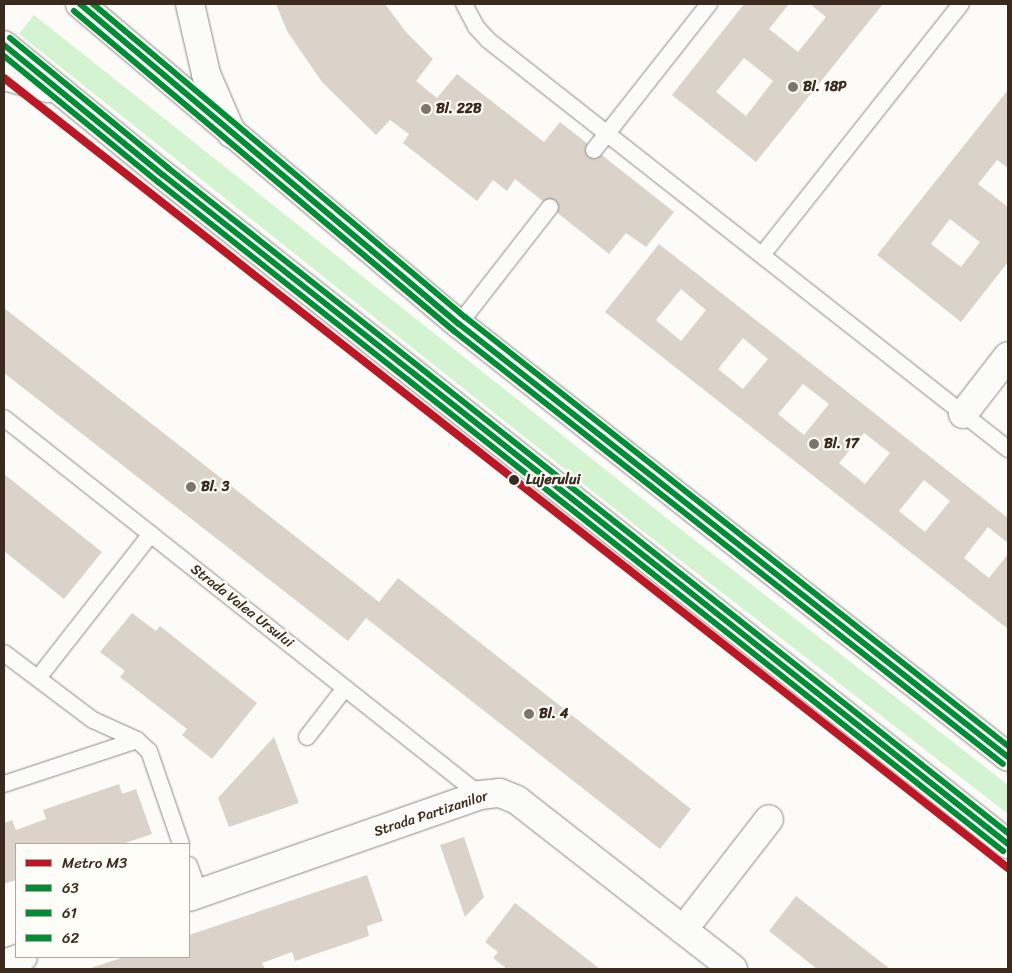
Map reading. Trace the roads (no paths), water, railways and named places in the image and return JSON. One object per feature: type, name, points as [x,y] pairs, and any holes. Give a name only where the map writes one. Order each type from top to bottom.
[{"type":"main road","points":[[80,4],[459,324],[1008,757]]},
{"type":"main road","points":[[190,4],[206,74],[232,134]]},
{"type":"main road","points":[[4,45],[60,92],[1008,844]]},
{"type":"main road","points":[[4,76],[60,92]]},
{"type":"main road","points":[[963,414],[1008,356]]},
{"type":"main road","name":"Strada Partizanilor","points":[[194,895],[480,794],[500,793],[517,800],[733,969]]},
{"type":"main road","points":[[683,930],[768,819]]},
{"type":"main road","points":[[4,964],[20,958]]},
{"type":"lane","points":[[464,4],[476,27],[488,40],[1008,449]]},
{"type":"lane","points":[[594,150],[709,4]]},
{"type":"lane","points":[[762,255],[961,4]]},
{"type":"lane","points":[[459,324],[550,207]]},
{"type":"lane","name":"Strada Valea Ursului","points":[[4,418],[480,794]]},
{"type":"lane","points":[[38,678],[151,534]]},
{"type":"lane","points":[[4,653],[93,720],[137,740],[149,751],[182,843]]},
{"type":"lane","points":[[307,737],[346,688]]},
{"type":"lane","points":[[4,784],[137,740]]},
{"type":"lane","name":"Strada Partizanilor","points":[[190,871],[194,895]]},
{"type":"metro line","name":"M3","points":[[4,78],[1008,868]]},
{"type":"place","name":"Bl. 18P","points":[[793,87]]},
{"type":"place","name":"Bl. 22B","points":[[426,109]]},
{"type":"place","name":"Bl. 17","points":[[814,444]]},
{"type":"place","name":"Lujerului","points":[[514,480]]},
{"type":"place","name":"Bl. 3","points":[[191,487]]},
{"type":"place","name":"Bl. 4","points":[[529,714]]}]
